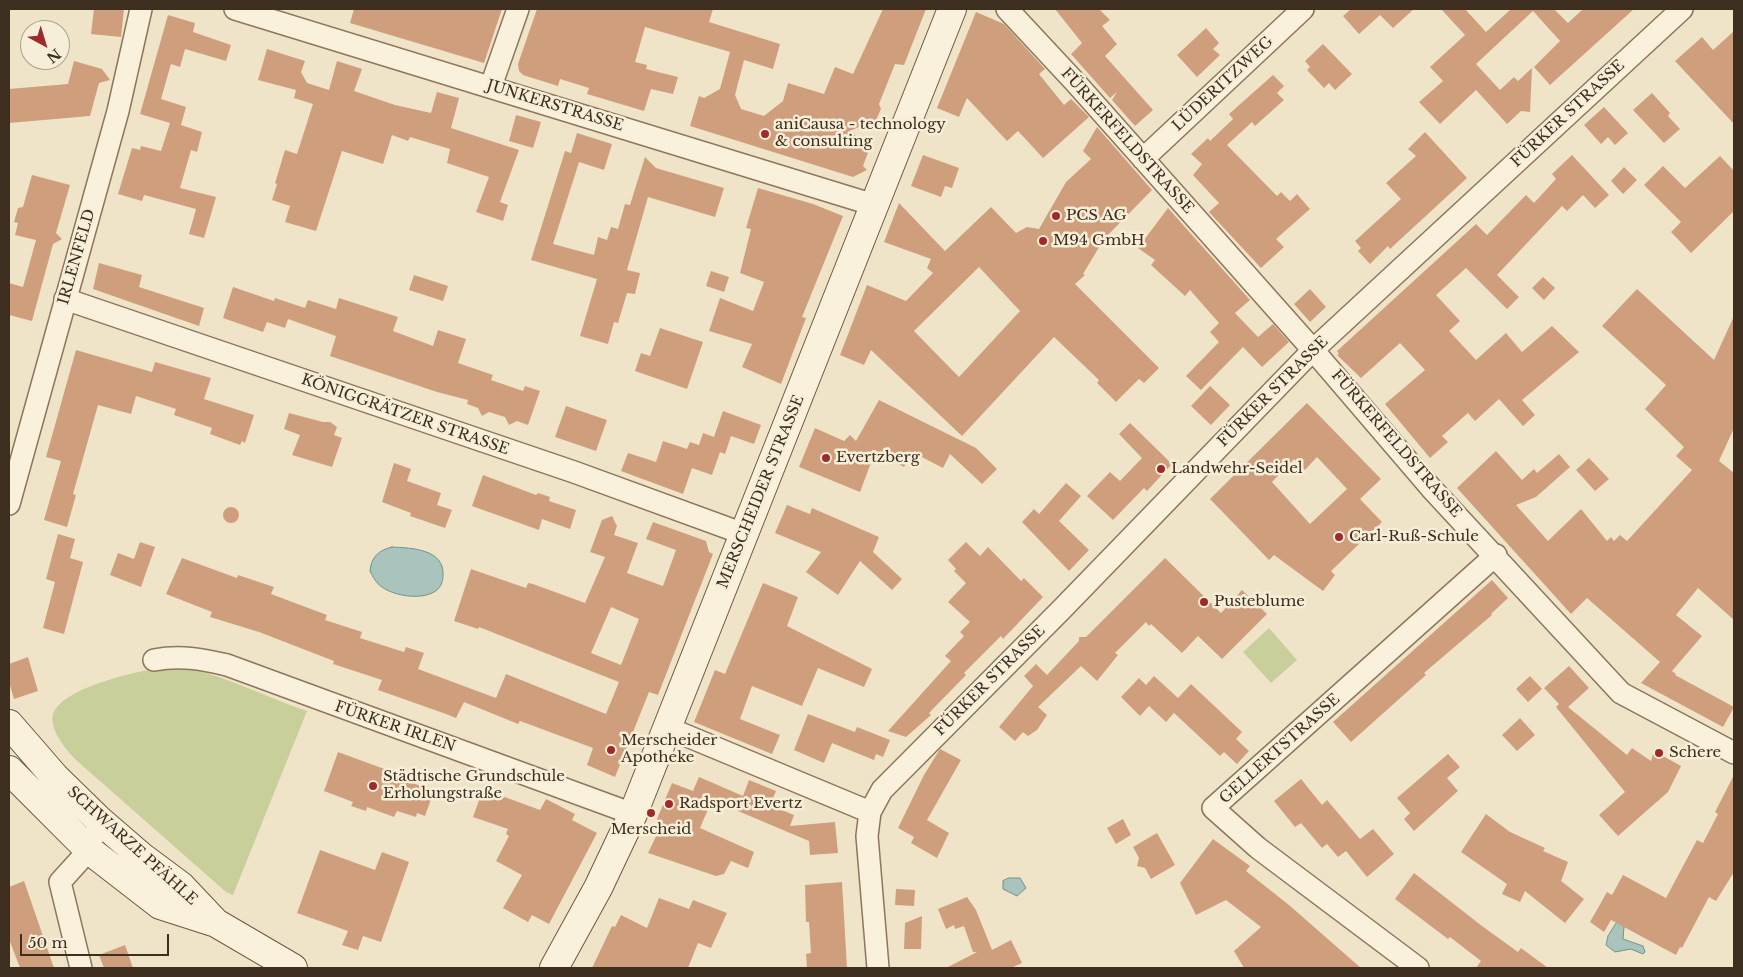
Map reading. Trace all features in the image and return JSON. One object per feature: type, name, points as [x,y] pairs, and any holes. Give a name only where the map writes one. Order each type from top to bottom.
[{"type":"main road","name":"MERSCHEIDER STRASSE","points":[[554,968],[598,888],[633,814],[952,9]]},
{"type":"main road","name":"SCHWARZE PFÄHLE","points":[[9,724],[55,777],[98,819],[142,857],[182,886],[216,923]]},
{"type":"main road","name":"SCHWARZE PFÄHLE","points":[[9,770],[89,850],[160,904],[216,923],[293,968]]},
{"type":"street","name":"IRLENFELD","points":[[9,504],[118,111],[141,9]]},
{"type":"street","name":"JUNKERSTRASSE","points":[[235,9],[874,205]]},
{"type":"street","points":[[491,86],[518,9]]},
{"type":"street","name":"FÜRKERFELDSTRASSE","points":[[1007,9],[1313,350],[1431,488],[1621,693],[1734,752]]},
{"type":"street","name":"LÜDERITZWEG","points":[[1143,159],[1303,9]]},
{"type":"street","name":"FÜRKER STRASSE","points":[[878,968],[867,836],[870,812],[882,790],[1062,609],[1313,350],[1682,9]]},
{"type":"street","name":"KÖNIGGRÄTZER STRASSE","points":[[65,299],[558,466],[744,534]]},
{"type":"street","name":"GELLERTSTRASSE","points":[[1418,968],[1258,848],[1213,808],[1496,556]]},
{"type":"street","name":"FÜRKER IRLEN","points":[[154,660],[170,657],[196,658],[227,665],[633,814]]},
{"type":"street","points":[[668,728],[870,812]]},
{"type":"street","points":[[81,968],[60,882],[89,850],[98,819]]},
{"type":"green space","points":[[1269,628],[1297,660],[1271,683],[1243,652]]},
{"type":"green space","points":[[173,666],[207,673],[307,711],[233,895],[226,892],[76,760],[58,737],[53,723],[55,710],[63,701],[76,693],[109,680]]},
{"type":"water","points":[[392,547],[417,549],[433,555],[439,560],[443,576],[442,583],[438,589],[422,596],[408,596],[393,593],[380,585],[370,571],[372,562],[380,552]]},
{"type":"water","points":[[1009,878],[1020,878],[1026,888],[1017,896],[1003,889],[1003,881]]},
{"type":"water","points":[[1619,919],[1624,927],[1623,939],[1643,946],[1645,952],[1643,954],[1631,949],[1615,952],[1606,945],[1608,936]]},
{"type":"building","points":[[94,9],[124,9],[121,37],[91,34]]},
{"type":"building","points":[[354,9],[502,9],[484,63],[350,23]]},
{"type":"building","points":[[537,9],[713,9],[709,22],[780,44],[773,69],[744,60],[735,95],[741,109],[764,116],[783,101],[788,83],[824,94],[835,67],[853,74],[883,9],[926,9],[904,65],[895,64],[879,104],[881,109],[876,120],[847,132],[872,142],[863,166],[867,170],[853,177],[690,126],[699,96],[704,98],[720,89],[730,52],[645,27],[635,62],[647,65],[646,69],[678,77],[673,94],[651,89],[644,111],[587,94],[589,88],[560,79],[558,86],[523,75],[519,71],[518,64]]},
{"type":"building","points":[[1055,9],[1099,9],[1110,20],[1102,26],[1117,44],[1105,56],[1153,110],[1135,126],[1112,100],[1117,92],[1110,98],[1071,54],[1082,43]]},
{"type":"building","points":[[1351,9],[1414,9],[1393,28],[1380,15],[1359,34],[1343,16]]},
{"type":"building","points":[[1441,9],[1465,9],[1486,32],[1511,9],[1554,9],[1568,23],[1583,9],[1634,9],[1550,85],[1534,67],[1560,41],[1533,11],[1476,64],[1500,90],[1514,77],[1518,81],[1532,68],[1530,112],[1521,111],[1507,124],[1476,90],[1440,124],[1419,102],[1443,81],[1430,67],[1465,35]]},
{"type":"building","points":[[976,12],[1004,24],[1045,69],[1039,74],[1064,105],[1071,99],[1089,117],[1043,158],[1018,131],[1007,141],[967,98],[959,117],[937,108]]},
{"type":"building","points":[[168,15],[195,23],[193,32],[231,45],[226,61],[185,49],[180,67],[171,64],[161,99],[186,107],[181,125],[202,132],[197,152],[191,150],[180,188],[216,197],[204,238],[189,234],[196,209],[144,195],[142,201],[118,194],[132,148],[140,150],[141,146],[161,151],[170,123],[140,114]]},
{"type":"building","points":[[1206,28],[1219,43],[1213,49],[1220,55],[1197,77],[1177,55]]},
{"type":"building","points":[[1734,31],[1734,124],[1675,61],[1702,37],[1713,50]]},
{"type":"building","points":[[1323,44],[1352,74],[1335,90],[1329,83],[1324,88],[1307,70],[1310,67],[1305,61]]},
{"type":"building","points":[[267,49],[305,61],[301,72],[307,83],[329,90],[337,61],[362,69],[354,91],[395,105],[431,113],[437,92],[459,98],[451,128],[519,150],[500,202],[508,205],[503,221],[476,212],[489,177],[447,163],[450,149],[410,137],[408,141],[392,135],[383,164],[342,151],[316,231],[285,222],[290,206],[272,200],[277,184],[275,183],[285,150],[297,154],[313,104],[294,98],[296,90],[258,80]]},
{"type":"building","points":[[74,61],[102,69],[110,80],[99,83],[90,116],[9,123],[9,89],[68,84]]},
{"type":"building","points":[[1273,75],[1284,86],[1277,93],[1284,100],[1255,126],[1252,122],[1227,145],[1277,196],[1281,192],[1290,201],[1297,194],[1310,209],[1276,239],[1284,247],[1261,268],[1209,212],[1219,203],[1193,175],[1202,164],[1191,154],[1208,138],[1210,141],[1233,119],[1229,114]]},
{"type":"building","points":[[1652,93],[1670,113],[1668,116],[1680,129],[1664,143],[1633,110]]},
{"type":"building","points":[[1604,107],[1628,133],[1615,145],[1608,137],[1601,144],[1584,125]]},
{"type":"building","points":[[516,115],[541,122],[533,148],[509,141]]},
{"type":"building","points":[[1097,127],[1152,190],[1104,239],[1083,274],[1085,275],[1075,284],[1159,368],[1144,383],[1139,379],[1116,402],[1097,383],[1099,380],[1054,337],[962,436],[871,350],[864,365],[840,355],[867,285],[906,301],[933,273],[927,268],[931,259],[884,242],[899,203],[945,251],[991,207],[1016,233],[1027,227],[1039,229],[1066,182],[1091,159],[1083,151]],"holes":[[[979,267],[1020,311],[959,377],[914,331]]]},
{"type":"building","points":[[1425,132],[1467,178],[1390,249],[1388,246],[1370,264],[1358,251],[1361,248],[1355,241],[1401,199],[1386,183],[1416,156],[1408,149]]},
{"type":"building","points":[[577,133],[612,144],[604,170],[579,162],[553,244],[594,255],[598,237],[607,240],[611,227],[618,229],[625,204],[630,205],[645,157],[656,168],[724,188],[715,217],[648,197],[627,270],[640,273],[635,294],[627,293],[618,323],[614,322],[608,344],[580,336],[597,279],[531,260],[565,151],[571,153]]},
{"type":"building","points":[[923,155],[959,168],[952,188],[945,186],[941,197],[911,186]]},
{"type":"building","points":[[1572,155],[1609,195],[1595,208],[1583,195],[1567,211],[1562,206],[1497,275],[1519,297],[1507,309],[1466,268],[1436,295],[1460,321],[1449,331],[1476,360],[1506,333],[1522,352],[1552,326],[1579,352],[1522,400],[1535,415],[1523,426],[1499,399],[1475,421],[1468,413],[1442,436],[1448,442],[1430,458],[1385,404],[1425,370],[1400,343],[1361,378],[1337,355],[1339,354],[1337,351],[1476,224],[1487,235],[1526,195],[1534,203],[1556,179],[1552,174]]},
{"type":"building","points":[[1720,156],[1734,171],[1734,211],[1691,253],[1671,232],[1681,222],[1644,185],[1663,166],[1685,188]]},
{"type":"building","points":[[1624,167],[1637,180],[1623,194],[1611,181]]},
{"type":"building","points":[[32,175],[70,185],[56,233],[62,239],[53,244],[32,321],[9,315],[9,283],[23,287],[36,240],[15,235],[18,223],[14,222],[18,208],[23,207]]},
{"type":"building","points":[[758,188],[813,204],[843,216],[802,317],[806,318],[781,384],[742,367],[752,344],[709,331],[720,298],[753,311],[764,282],[740,273],[751,229],[746,228]]},
{"type":"building","points":[[1168,208],[1250,300],[1235,313],[1258,337],[1273,324],[1289,342],[1262,367],[1243,347],[1201,390],[1186,376],[1219,342],[1210,332],[1219,323],[1190,290],[1185,296],[1151,265],[1155,260],[1138,248]]},
{"type":"building","points":[[99,263],[142,275],[139,287],[204,308],[199,326],[93,289]]},
{"type":"building","points":[[711,271],[729,277],[724,292],[706,286]]},
{"type":"building","points":[[414,275],[448,286],[443,301],[409,290]]},
{"type":"building","points":[[1543,277],[1555,288],[1544,300],[1532,288]]},
{"type":"building","points":[[233,287],[274,301],[275,298],[305,308],[308,300],[336,309],[339,298],[398,317],[393,331],[433,346],[438,330],[466,339],[458,363],[493,375],[491,380],[523,391],[525,386],[540,391],[528,425],[517,421],[509,425],[505,417],[489,412],[482,416],[478,408],[467,404],[468,400],[437,392],[330,356],[336,336],[288,319],[285,328],[267,322],[263,332],[223,318]]},
{"type":"building","points":[[1310,289],[1326,307],[1310,322],[1294,304]]},
{"type":"building","points":[[1637,289],[1714,360],[1734,316],[1734,428],[1719,461],[1734,473],[1734,620],[1698,588],[1676,615],[1702,636],[1672,671],[1675,675],[1734,707],[1723,727],[1641,683],[1660,662],[1587,598],[1571,614],[1457,488],[1496,451],[1522,480],[1534,469],[1537,473],[1559,454],[1570,467],[1536,497],[1516,505],[1548,541],[1581,509],[1607,541],[1611,537],[1614,541],[1620,535],[1627,541],[1692,470],[1676,456],[1684,447],[1645,409],[1666,385],[1602,326]]},
{"type":"building","points":[[660,328],[703,342],[687,389],[635,371],[641,353],[650,356]]},
{"type":"building","points":[[76,350],[152,372],[155,362],[211,378],[204,399],[254,415],[245,443],[242,441],[240,445],[210,434],[212,428],[174,415],[176,409],[136,396],[131,414],[98,405],[73,494],[76,495],[67,527],[44,520],[61,461],[46,457]]},
{"type":"building","points":[[1210,386],[1230,405],[1211,425],[1191,406]]},
{"type":"building","points":[[879,400],[976,448],[997,469],[982,484],[950,454],[943,468],[912,452],[904,467],[875,452],[860,492],[799,467],[815,428],[844,441],[850,435],[856,441]]},
{"type":"building","points":[[1307,403],[1381,479],[1360,499],[1382,522],[1331,571],[1335,575],[1323,591],[1274,555],[1269,560],[1210,499]],"holes":[[[1317,457],[1347,489],[1310,524],[1272,482],[1294,459],[1305,470]]]},
{"type":"building","points":[[566,406],[607,420],[596,451],[555,437]]},
{"type":"building","points":[[723,411],[761,425],[754,444],[731,436],[725,454],[720,452],[712,475],[692,468],[683,494],[621,471],[628,453],[656,462],[663,441],[687,449],[690,442],[699,445],[703,433],[714,437]]},
{"type":"building","points":[[289,413],[323,422],[330,422],[337,427],[334,435],[342,438],[332,467],[292,455],[300,435],[284,429]]},
{"type":"building","points":[[1130,423],[1172,464],[1147,491],[1144,488],[1113,520],[1087,496],[1110,472],[1120,481],[1142,458],[1119,434]]},
{"type":"building","points":[[1589,458],[1609,479],[1595,491],[1576,470]]},
{"type":"building","points":[[394,463],[411,469],[407,481],[441,493],[437,505],[452,510],[445,528],[410,516],[411,513],[382,502]]},
{"type":"building","points":[[483,475],[536,495],[538,493],[550,497],[549,501],[576,510],[570,529],[542,519],[539,530],[472,506]]},
{"type":"building","points":[[1066,483],[1081,496],[1059,521],[1089,550],[1069,571],[1022,522],[1034,509],[1039,514]]},
{"type":"building","points":[[787,505],[810,514],[812,508],[879,537],[873,552],[902,579],[892,590],[860,561],[838,595],[806,572],[821,552],[775,533]]},
{"type":"building","points":[[228,507],[234,507],[239,512],[237,521],[228,523],[223,518],[223,512]]},
{"type":"building","points":[[612,516],[617,526],[614,535],[638,543],[627,573],[663,586],[676,550],[646,539],[653,522],[706,541],[709,552],[713,554],[658,695],[649,692],[615,777],[587,765],[593,748],[520,721],[518,724],[464,702],[456,718],[378,690],[382,680],[333,664],[334,661],[259,632],[210,617],[212,612],[166,594],[182,558],[237,578],[238,575],[274,587],[271,594],[327,615],[325,620],[362,632],[360,638],[404,652],[406,647],[424,653],[418,669],[496,698],[506,674],[606,714],[619,682],[479,627],[478,629],[454,621],[471,569],[526,588],[528,583],[533,584],[585,603],[605,557],[590,552],[602,520]],"holes":[[[611,607],[639,619],[621,665],[591,653]]]},
{"type":"building","points":[[58,534],[75,539],[70,558],[83,562],[64,634],[43,628],[55,582],[46,579]]},
{"type":"building","points":[[140,542],[155,547],[141,587],[110,575],[118,553],[134,559]]},
{"type":"building","points":[[966,542],[980,556],[988,547],[1021,581],[1024,578],[1043,597],[1003,639],[1001,636],[964,673],[966,675],[929,713],[931,715],[906,737],[888,731],[951,661],[945,656],[964,636],[960,632],[970,622],[948,602],[966,583],[954,571],[956,569],[948,560]]},
{"type":"building","points":[[1165,558],[1221,613],[1242,590],[1267,614],[1222,659],[1198,636],[1182,653],[1151,624],[1149,626],[1146,622],[1115,653],[1118,655],[1097,681],[1081,666],[1038,707],[1047,715],[1037,730],[1028,736],[1023,732],[1015,741],[999,727],[1033,686],[1024,676],[1036,664],[1047,675],[1079,641],[1079,637],[1086,637]]},
{"type":"building","points":[[1492,580],[1508,598],[1492,615],[1424,673],[1426,675],[1351,742],[1333,722]]},
{"type":"building","points":[[763,583],[798,597],[787,626],[872,669],[864,687],[818,668],[802,706],[752,686],[740,719],[780,735],[772,754],[694,722],[715,670],[725,674]]},
{"type":"building","points":[[28,657],[38,691],[14,699],[9,682],[9,664]]},
{"type":"building","points":[[1569,666],[1589,688],[1568,707],[1627,755],[1632,748],[1651,761],[1654,751],[1681,766],[1668,792],[1618,836],[1599,815],[1625,792],[1556,707],[1559,704],[1544,688]]},
{"type":"building","points":[[1154,676],[1178,698],[1191,684],[1242,732],[1236,739],[1249,751],[1237,764],[1224,752],[1220,756],[1174,713],[1166,722],[1149,706],[1140,716],[1121,697],[1139,678],[1146,685]]},
{"type":"building","points":[[1530,676],[1542,689],[1528,702],[1516,689]]},
{"type":"building","points":[[808,714],[855,732],[857,727],[890,740],[883,757],[876,754],[874,760],[832,743],[824,763],[794,750]]},
{"type":"building","points":[[1520,718],[1535,735],[1517,751],[1502,735]]},
{"type":"building","points":[[940,749],[961,760],[927,820],[949,833],[937,858],[911,843],[914,837],[898,828],[924,775]]},
{"type":"building","name":"Städtische Grundschule Erholungstraße","points":[[338,752],[409,778],[407,781],[434,791],[425,816],[417,813],[416,817],[397,811],[394,817],[367,807],[366,811],[351,806],[353,802],[324,791]]},
{"type":"building","points":[[1448,754],[1460,767],[1447,778],[1458,791],[1414,831],[1404,819],[1410,813],[1397,798]]},
{"type":"building","points":[[1734,775],[1734,872],[1716,901],[1709,897],[1682,948],[1680,947],[1676,955],[1611,920],[1604,932],[1590,922],[1607,892],[1612,895],[1623,875],[1666,898],[1697,840],[1703,843],[1718,814],[1715,812]]},
{"type":"building","points":[[699,777],[743,796],[749,780],[776,791],[770,805],[794,815],[790,826],[835,822],[838,853],[810,855],[809,841],[712,800],[700,828],[754,852],[748,868],[731,861],[724,874],[716,876],[648,853],[660,828],[655,824],[672,783],[693,791]]},
{"type":"building","points":[[1301,779],[1322,805],[1327,800],[1360,839],[1373,829],[1394,854],[1367,877],[1346,851],[1338,857],[1327,844],[1322,848],[1301,823],[1295,827],[1274,801]]},
{"type":"building","points":[[483,789],[540,810],[546,799],[575,814],[572,820],[597,833],[549,924],[532,915],[528,922],[503,908],[522,875],[496,861],[509,836],[506,834],[508,829],[473,817]]},
{"type":"building","points":[[1486,814],[1510,832],[1545,848],[1543,851],[1568,862],[1561,881],[1584,899],[1565,923],[1525,891],[1520,902],[1502,894],[1507,884],[1461,852]]},
{"type":"building","points":[[1123,819],[1131,835],[1116,844],[1107,828]]},
{"type":"building","points":[[1157,833],[1175,865],[1151,879],[1145,868],[1137,866],[1139,858],[1133,847]]},
{"type":"building","points":[[1213,839],[1250,866],[1246,871],[1289,905],[1361,968],[1244,968],[1234,951],[1261,927],[1226,900],[1196,915],[1180,883]]},
{"type":"building","points":[[320,850],[375,870],[382,852],[409,862],[381,942],[363,936],[358,950],[342,945],[348,931],[297,913]]},
{"type":"building","points":[[1414,873],[1518,952],[1521,948],[1548,968],[1476,968],[1481,961],[1395,899]]},
{"type":"building","points":[[24,881],[54,968],[20,968],[9,939],[9,887]]},
{"type":"building","points":[[842,882],[847,968],[807,968],[806,954],[811,953],[809,922],[806,922],[805,885]]},
{"type":"building","points":[[896,889],[915,890],[914,906],[895,905]]},
{"type":"building","points":[[967,897],[976,910],[992,950],[1011,940],[1022,963],[1011,968],[946,968],[977,952],[973,952],[964,926],[955,929],[954,925],[946,929],[938,909]]},
{"type":"building","points":[[659,898],[689,909],[693,900],[727,913],[711,948],[698,943],[688,968],[592,968],[612,926],[615,927],[621,915],[647,928]]},
{"type":"building","points":[[922,916],[921,949],[904,949],[905,923]]},
{"type":"building","points":[[125,945],[133,968],[104,968],[99,955]]},
{"type":"place","name":"aniCausa - technology & consulting","points":[[765,134]]},
{"type":"place","name":"PCS AG","points":[[1056,216]]},
{"type":"place","name":"M94 GmbH","points":[[1043,241]]},
{"type":"place","name":"Evertzberg","points":[[826,458]]},
{"type":"place","name":"Landwehr-Seidel","points":[[1161,469]]},
{"type":"place","name":"Carl-Ruß-Schule","points":[[1339,537]]},
{"type":"place","name":"Pusteblume","points":[[1204,602]]},
{"type":"place","name":"Merscheider Apotheke","points":[[611,750]]},
{"type":"place","name":"Schere","points":[[1659,753]]},
{"type":"place","name":"Städtische Grundschule Erholungstraße","points":[[373,786]]},
{"type":"place","name":"Radsport Evertz","points":[[669,804]]},
{"type":"place","name":"Merscheid","points":[[651,813]]}]
